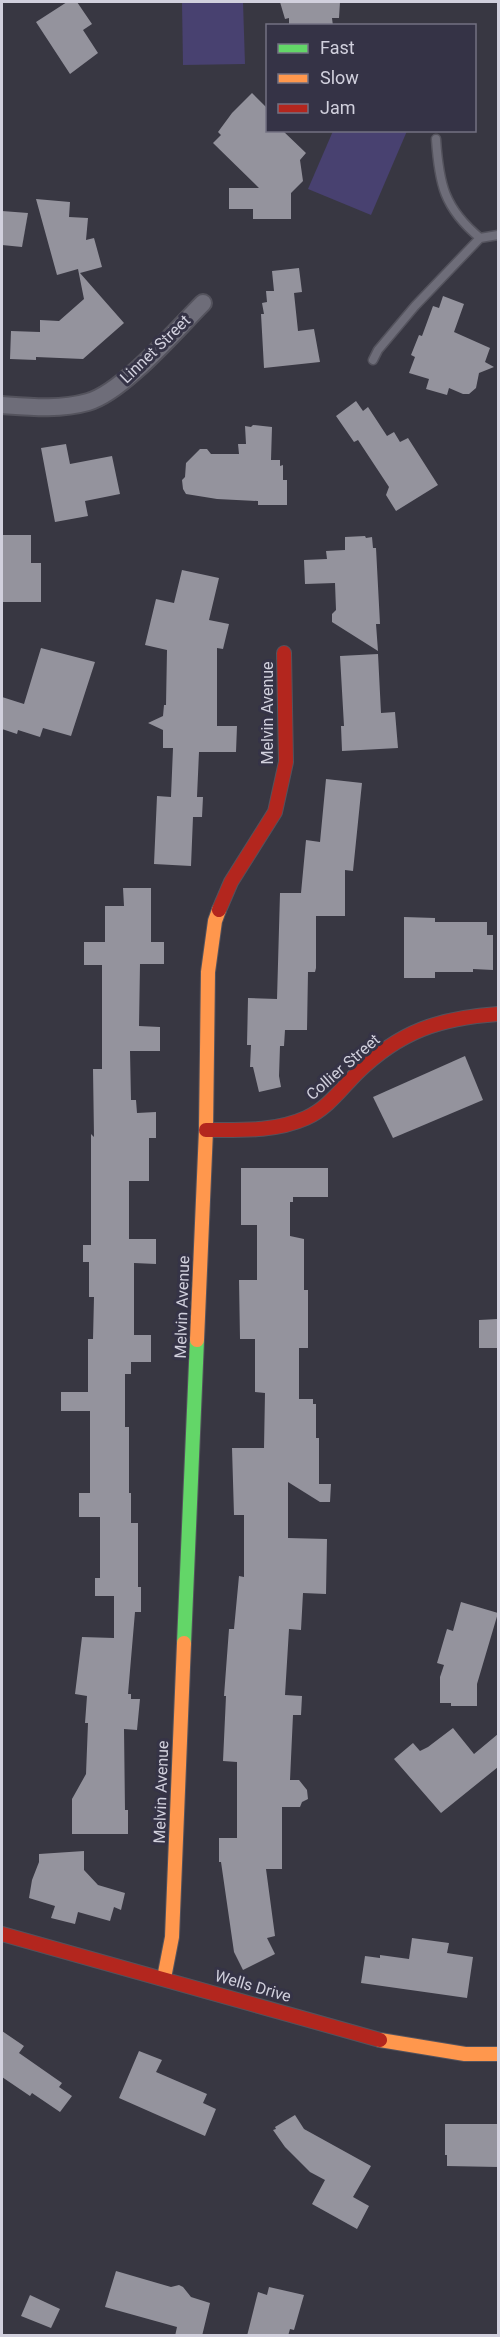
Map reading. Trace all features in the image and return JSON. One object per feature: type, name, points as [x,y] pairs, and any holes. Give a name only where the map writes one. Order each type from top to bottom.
[{"type":"street","name":"Linnet Street","points":[[2,405],[44,408],[90,402],[122,384],[202,303]]},
{"type":"street","name":"Melvin Avenue","points":[[164,1978],[172,1937],[206,1130],[208,972],[215,921],[231,882],[275,812],[286,762],[284,653]]},
{"type":"street","name":"Collier Street","points":[[206,1130],[266,1129],[287,1126],[308,1118],[324,1108],[360,1070],[380,1053],[418,1028],[463,1016],[498,1014]]},
{"type":"street","name":"Wells Drive","points":[[2,1934],[391,2043],[465,2054],[498,2055]]},
{"type":"lane","points":[[436,139],[440,180],[464,225],[480,238]]},
{"type":"lane","points":[[373,360],[378,350],[415,306],[480,238],[498,235]]},
{"type":"shaded area","points":[[182,2],[243,2],[245,64],[183,65]]},
{"type":"shaded area","points":[[333,132],[407,132],[371,215],[308,189]]},
{"type":"building","points":[[67,2],[77,2],[92,24],[83,30],[98,53],[70,74],[36,22]]},
{"type":"building","points":[[280,2],[340,2],[339,18],[332,18],[333,24],[289,24],[289,18],[285,19]]},
{"type":"building","points":[[252,93],[266,107],[266,132],[284,132],[306,153],[300,160],[303,181],[291,193],[291,219],[253,219],[253,209],[229,209],[229,188],[259,188],[213,143],[221,135],[218,132],[232,113]]},
{"type":"building","points":[[36,199],[70,202],[69,217],[88,218],[86,240],[94,238],[102,267],[80,273],[124,323],[83,359],[36,357],[36,360],[10,359],[11,331],[40,332],[40,320],[59,321],[84,299],[78,269],[57,275]]},
{"type":"building","points":[[2,211],[28,213],[22,247],[2,245]]},
{"type":"building","points":[[299,268],[302,292],[294,293],[298,331],[314,329],[320,362],[264,368],[261,314],[264,314],[262,303],[267,302],[266,291],[274,291],[272,271]]},
{"type":"building","points":[[443,296],[464,304],[454,332],[490,348],[485,362],[494,367],[479,373],[476,388],[469,394],[449,388],[447,395],[426,389],[429,379],[409,373],[415,357],[411,355],[419,335],[422,336],[433,306],[439,308]]},
{"type":"building","points":[[356,401],[363,411],[368,407],[387,436],[394,432],[400,442],[408,438],[438,485],[396,511],[386,495],[389,487],[358,440],[354,442],[336,416]]},
{"type":"building","points":[[245,426],[272,427],[271,460],[280,460],[280,466],[283,465],[283,480],[287,480],[287,505],[258,505],[258,501],[217,499],[186,494],[182,480],[185,477],[186,463],[200,449],[207,449],[211,454],[239,454],[238,444],[246,444]]},
{"type":"building","points":[[66,444],[70,464],[112,456],[120,494],[85,501],[88,516],[55,522],[41,448]]},
{"type":"building","points":[[2,535],[31,535],[31,563],[41,563],[41,602],[2,602]]},
{"type":"building","points":[[365,536],[366,538],[372,537],[373,548],[376,548],[380,624],[376,624],[378,651],[332,622],[332,614],[336,610],[335,583],[305,584],[304,560],[327,559],[326,551],[345,550],[345,537]]},
{"type":"building","points":[[182,570],[219,578],[209,620],[229,624],[223,649],[217,648],[217,726],[237,726],[236,752],[199,752],[197,797],[203,797],[202,817],[193,817],[191,866],[154,864],[157,796],[171,797],[173,748],[163,748],[163,730],[148,723],[163,716],[164,705],[166,705],[167,650],[145,645],[156,599],[174,603]]},
{"type":"building","points":[[41,648],[95,662],[71,736],[43,728],[40,737],[18,730],[17,734],[2,729],[2,697],[24,704]]},
{"type":"building","points":[[378,654],[381,713],[395,712],[398,748],[342,751],[341,726],[344,726],[340,656]]},
{"type":"building","points":[[326,779],[362,783],[353,871],[345,870],[345,916],[316,916],[316,968],[315,972],[308,972],[307,1030],[285,1030],[284,1046],[280,1046],[281,1087],[259,1092],[253,1067],[250,1067],[251,1045],[247,1045],[248,998],[277,999],[280,893],[301,893],[306,840],[320,842]]},
{"type":"building","points":[[123,888],[151,888],[151,942],[164,942],[164,964],[140,964],[139,1026],[160,1027],[160,1051],[130,1051],[131,1100],[136,1100],[137,1113],[156,1112],[156,1138],[149,1138],[149,1181],[129,1181],[129,1239],[156,1239],[156,1264],[134,1263],[134,1335],[151,1335],[151,1362],[131,1362],[131,1374],[125,1374],[125,1427],[129,1427],[131,1523],[138,1523],[138,1587],[141,1587],[141,1612],[135,1612],[128,1694],[131,1694],[131,1699],[140,1699],[137,1730],[124,1729],[125,1810],[128,1810],[128,1834],[72,1834],[72,1799],[86,1774],[87,1696],[75,1694],[82,1637],[114,1638],[114,1596],[95,1596],[95,1578],[100,1578],[100,1517],[79,1517],[79,1493],[90,1493],[90,1411],[61,1411],[61,1392],[88,1392],[88,1339],[93,1339],[94,1297],[89,1297],[89,1262],[83,1262],[83,1245],[91,1245],[93,1069],[102,1069],[102,965],[84,965],[84,942],[105,942],[105,906],[124,906]]},
{"type":"building","points":[[404,917],[435,918],[435,922],[487,922],[487,935],[493,935],[493,970],[435,972],[435,978],[404,978]]},
{"type":"building","points":[[465,1056],[483,1100],[393,1138],[373,1097]]},
{"type":"building","points":[[241,1168],[328,1168],[328,1197],[293,1197],[293,1202],[290,1202],[290,1236],[304,1239],[304,1290],[308,1290],[308,1348],[299,1348],[299,1399],[313,1399],[313,1404],[316,1404],[319,1484],[331,1484],[330,1502],[320,1502],[288,1482],[288,1538],[327,1539],[326,1594],[303,1593],[301,1630],[289,1629],[285,1695],[302,1696],[301,1715],[293,1715],[290,1780],[299,1780],[307,1790],[308,1799],[302,1802],[300,1807],[282,1807],[282,1869],[266,1869],[275,1936],[267,1938],[275,1954],[243,1970],[234,1952],[221,1862],[219,1862],[219,1838],[237,1838],[237,1762],[223,1761],[226,1696],[224,1696],[229,1629],[234,1629],[239,1576],[244,1577],[244,1515],[234,1515],[232,1448],[264,1448],[265,1393],[255,1392],[255,1339],[240,1339],[239,1280],[257,1280],[257,1225],[241,1225]]},
{"type":"building","points":[[498,1319],[498,1348],[479,1348],[479,1320]]},
{"type":"building","points":[[461,1602],[498,1613],[477,1684],[477,1706],[451,1706],[451,1703],[440,1703],[440,1677],[444,1665],[437,1663],[447,1629],[453,1631]]},
{"type":"building","points":[[453,1728],[474,1754],[498,1734],[498,1767],[441,1813],[394,1759],[413,1743],[420,1751]]},
{"type":"building","points":[[84,1851],[84,1870],[98,1885],[125,1893],[121,1910],[114,1907],[110,1921],[78,1912],[75,1924],[51,1918],[55,1906],[29,1898],[39,1854]]},
{"type":"building","points":[[412,1938],[449,1943],[447,1953],[473,1957],[467,1998],[361,1983],[365,1956],[380,1958],[380,1955],[409,1959]]},
{"type":"building","points":[[2,2031],[24,2046],[19,2053],[62,2083],[59,2087],[72,2096],[60,2112],[32,2093],[30,2096],[2,2077]]},
{"type":"building","points":[[139,2051],[162,2060],[156,2072],[207,2094],[203,2103],[216,2109],[205,2136],[119,2098]]},
{"type":"building","points":[[295,2115],[304,2129],[371,2166],[353,2197],[369,2206],[357,2229],[312,2204],[325,2180],[310,2172],[285,2147],[273,2130]]},
{"type":"building","points":[[445,2124],[498,2124],[498,2167],[447,2166]]},
{"type":"building","points":[[116,2271],[171,2287],[179,2285],[191,2297],[210,2303],[202,2336],[175,2336],[177,2327],[105,2307]]},
{"type":"building","points":[[269,2287],[304,2295],[294,2330],[290,2329],[288,2336],[247,2336],[258,2292],[267,2295]]},
{"type":"building","points":[[30,2295],[60,2309],[51,2328],[21,2316]]},
{"type":"traffic: fast","points":[[184,1643],[197,1340]]},
{"type":"traffic: slow","points":[[197,1340],[206,1130],[208,972],[215,921],[219,910]]},
{"type":"traffic: slow","points":[[164,1978],[172,1937],[184,1643]]},
{"type":"traffic: slow","points":[[380,2040],[465,2054],[498,2054]]},
{"type":"traffic: jam","points":[[219,910],[231,882],[275,812],[286,762],[284,653]]},
{"type":"traffic: jam","points":[[206,1130],[244,1130],[294,1123],[314,1114],[327,1104],[373,1059],[405,1037],[439,1023],[498,1014]]},
{"type":"traffic: jam","points":[[2,1934],[380,2040]]}]
